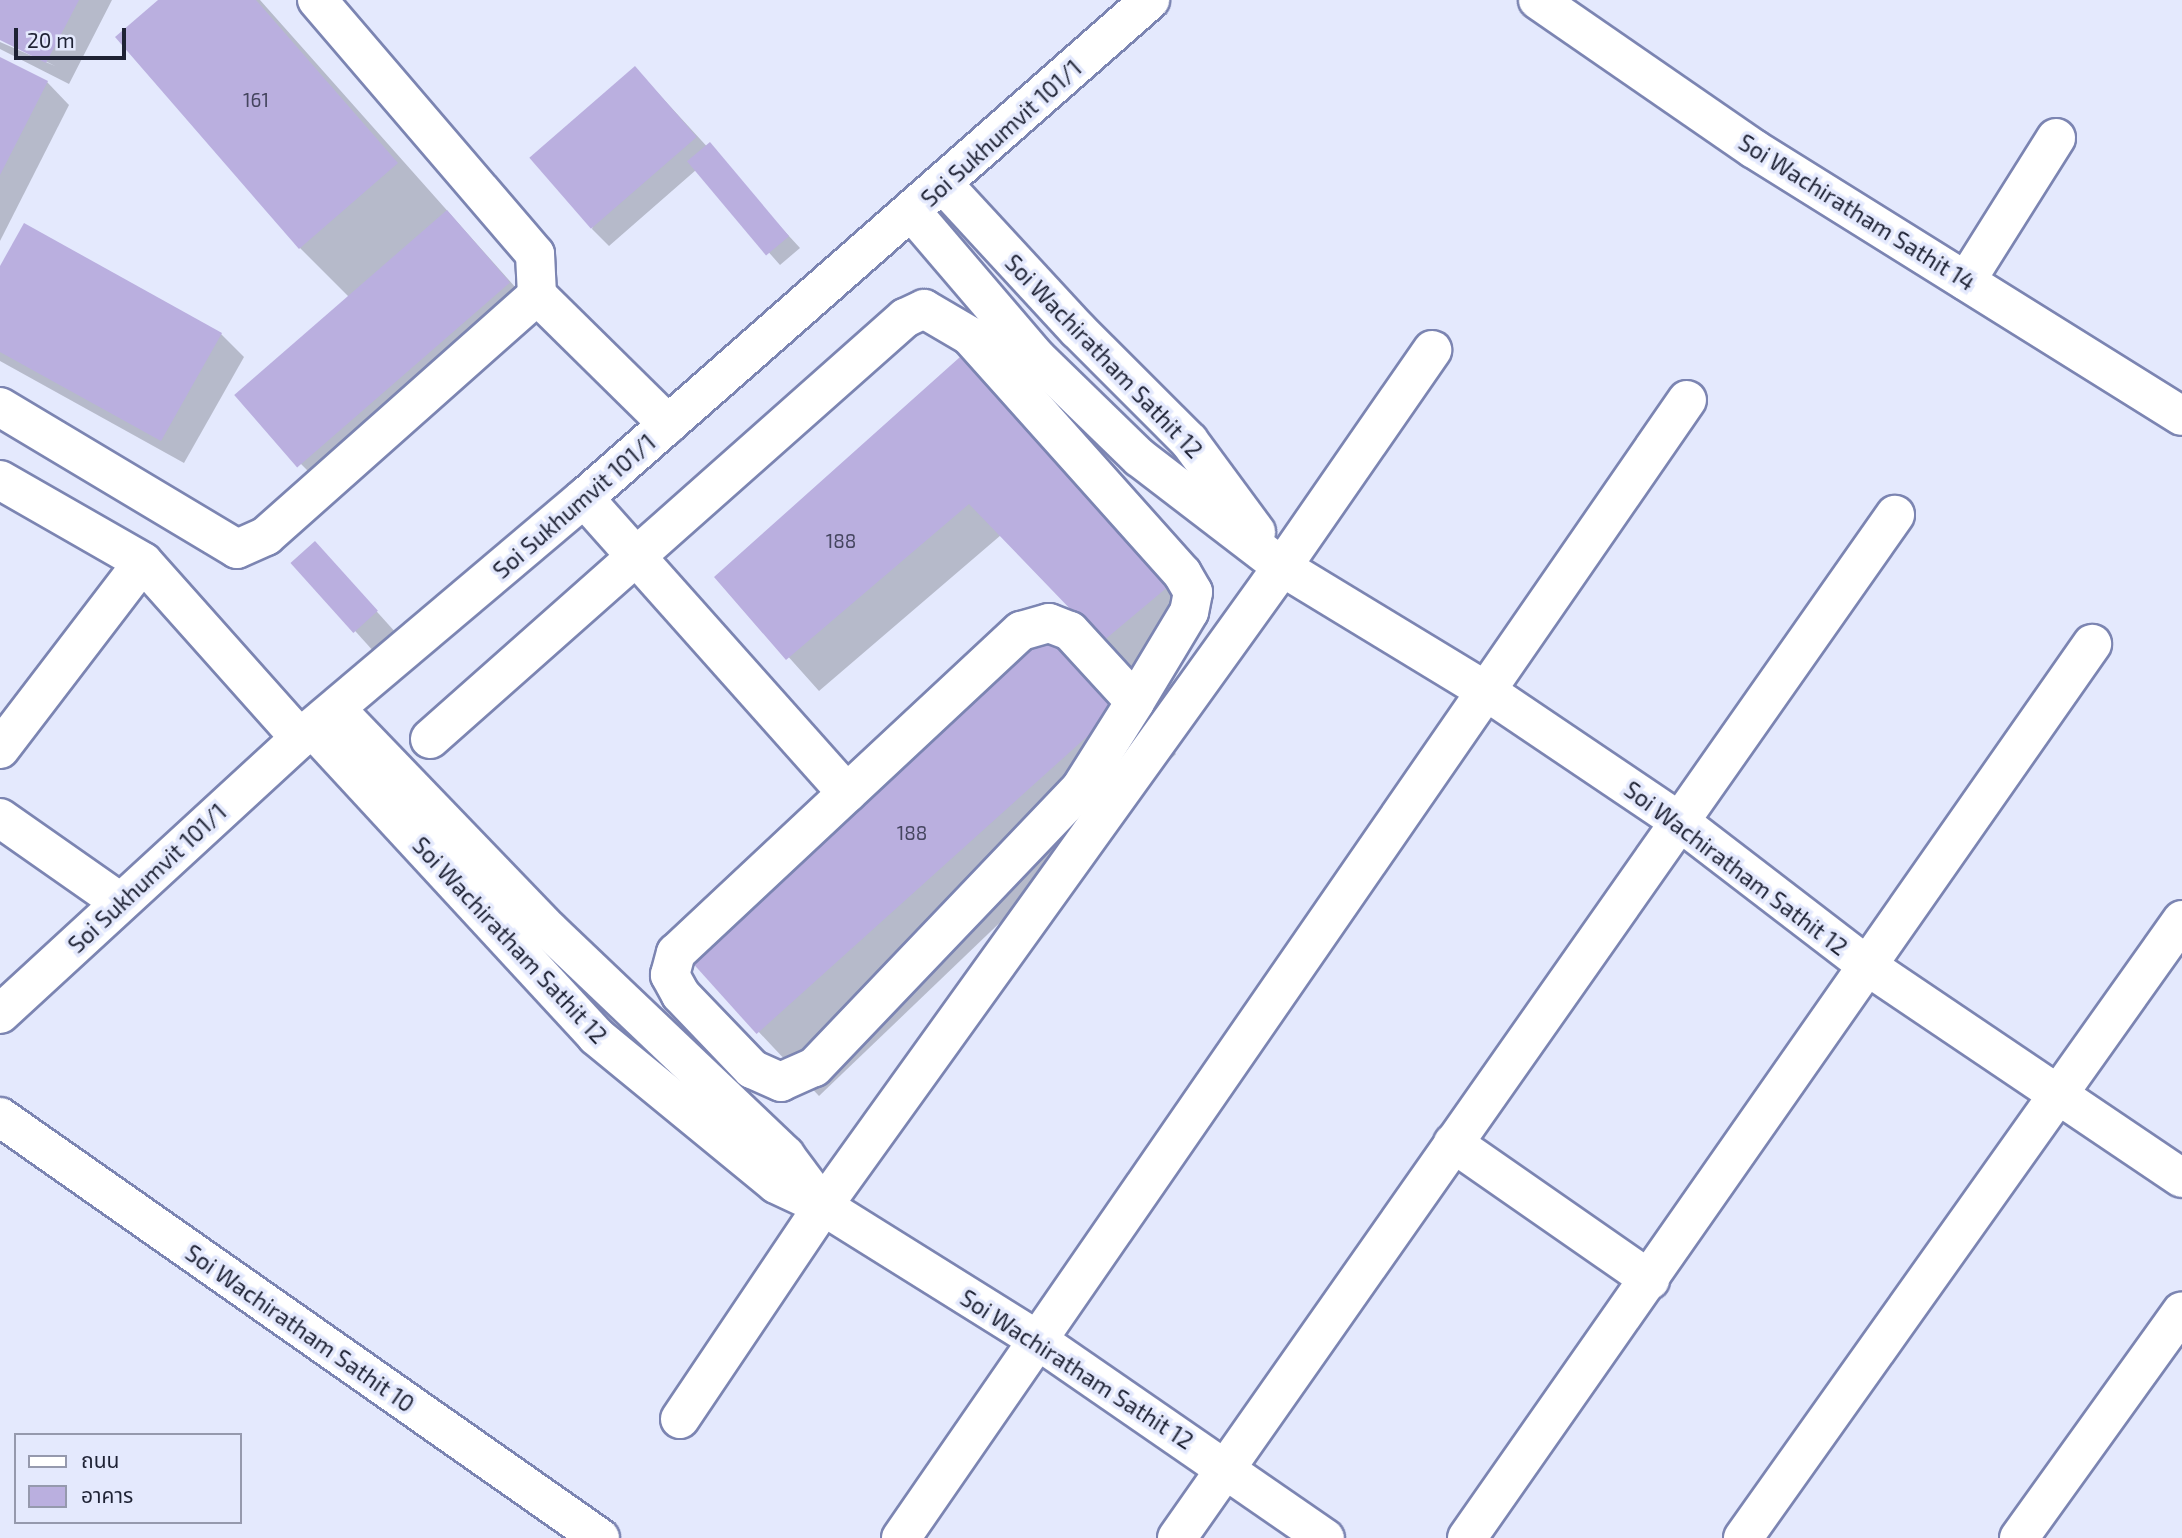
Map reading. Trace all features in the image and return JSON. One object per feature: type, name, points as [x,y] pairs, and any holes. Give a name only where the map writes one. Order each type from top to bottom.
[{"type":"street","points":[[317,0],[536,254],[537,295],[668,424]]},
{"type":"street","name":"Soi Sukhumvit 101/1","points":[[0,1014],[317,725],[584,498],[944,185],[1150,0]]},
{"type":"street","name":"Soi Wachiratham Sathit 14","points":[[1538,0],[1754,149],[2182,416]]},
{"type":"street","points":[[1966,281],[2056,138]]},
{"type":"street","name":"Soi Wachiratham Sathit 12","points":[[944,185],[1078,330],[1189,440],[1282,567]]},
{"type":"street","name":"Soi Wachiratham Sathit 12","points":[[912,212],[1035,356],[1140,458],[1282,567],[1486,691],[1680,822],[1869,967],[2182,1178]]},
{"type":"street","points":[[0,407],[237,550],[266,537],[537,295]]},
{"type":"street","points":[[430,738],[905,318],[925,309],[970,336],[1182,573],[1193,592],[1189,612],[1135,702],[1080,789],[814,1066],[781,1082],[752,1069],[681,995],[670,975],[676,953],[1021,631],[1049,623],[1070,631],[1135,702]]},
{"type":"street","points":[[680,1419],[823,1206],[1282,567],[1432,350]]},
{"type":"street","points":[[901,1538],[1687,400]]},
{"type":"street","name":"Soi Wachiratham Sathit 12","points":[[0,480],[143,562],[317,725],[596,1036],[776,1185],[823,1206],[1036,1339],[1325,1538]]},
{"type":"street","points":[[584,498],[847,793]]},
{"type":"street","points":[[1177,1538],[1895,515]]},
{"type":"street","points":[[0,749],[143,562]]},
{"type":"street","points":[[1467,1538],[1869,967],[2092,644]]},
{"type":"street","points":[[0,818],[120,902]]},
{"type":"street","points":[[1744,1538],[2182,920]]},
{"type":"street","name":"Soi Wachiratham Sathit 10","points":[[0,1117],[600,1538]]},
{"type":"street","points":[[1453,1143],[1650,1280]]},
{"type":"street","points":[[2018,1538],[2182,1311]]},
{"type":"building","points":[[0,0],[79,0],[46,63],[0,40]]},
{"type":"building","points":[[158,0],[256,0],[398,163],[299,249],[115,37]]},
{"type":"building","points":[[0,57],[48,81],[0,175]]},
{"type":"building","points":[[635,66],[697,137],[591,229],[529,158]]},
{"type":"building","points":[[710,142],[789,236],[766,256],[687,161]]},
{"type":"building","points":[[447,210],[510,282],[297,467],[234,395]]},
{"type":"building","points":[[24,223],[222,333],[161,441],[0,352],[0,266]]},
{"type":"building","points":[[960,357],[1170,585],[1102,642],[969,504],[786,660],[714,577]]},
{"type":"building","points":[[315,541],[378,611],[353,633],[290,563]]},
{"type":"building","points":[[1057,625],[1126,702],[757,1034],[688,958]]}]
